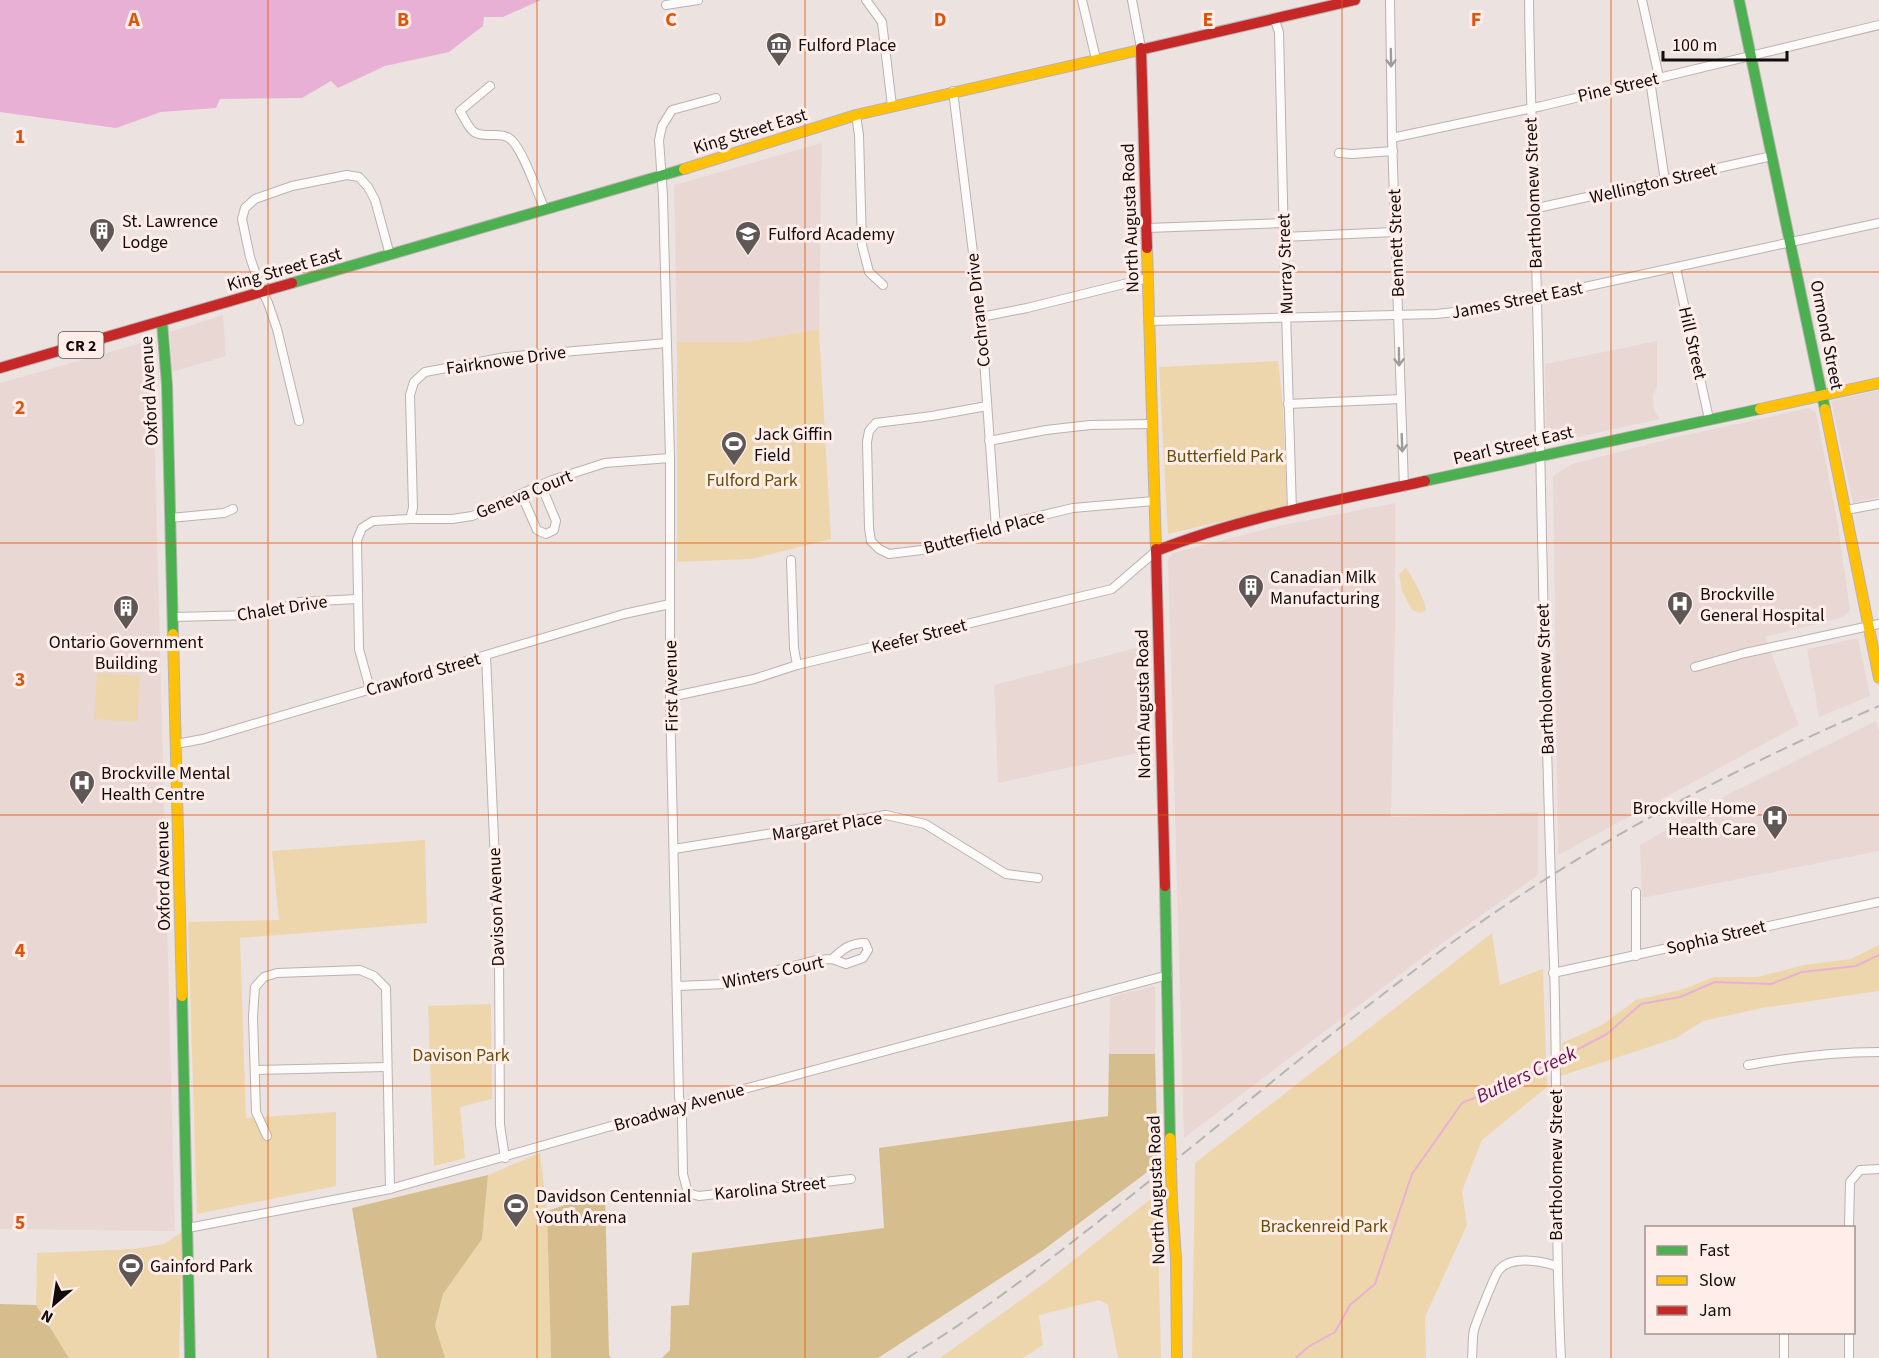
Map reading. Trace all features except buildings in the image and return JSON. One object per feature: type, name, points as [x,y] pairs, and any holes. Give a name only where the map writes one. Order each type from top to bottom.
[{"type":"main road","name":"King Street East","points":[[162,322],[662,176],[856,115],[1355,0]]},
{"type":"main road","name":"Ormond Street","points":[[1739,0],[1792,242],[1846,510],[1874,625],[1879,678]]},
{"type":"main road","name":"North Augusta Road","points":[[1141,48],[1177,1358]]},
{"type":"main road","name":"CR 2","points":[[0,368],[162,322]]},
{"type":"main road","name":"Oxford Avenue","points":[[162,322],[167,385],[190,1358]]},
{"type":"main road","name":"Pearl Street East","points":[[1156,551],[1194,536],[1292,511],[1709,418],[1879,383]]},
{"type":"street","points":[[666,5],[698,0]]},
{"type":"street","points":[[866,0],[882,22],[892,106]]},
{"type":"street","points":[[1082,0],[1096,59]]},
{"type":"street","points":[[1132,0],[1141,48]]},
{"type":"street","name":"Bennett Street","points":[[1390,0],[1392,138],[1404,487]]},
{"type":"street","name":"Bartholomew Street","points":[[1529,0],[1548,731],[1548,842],[1556,1053],[1556,1266],[1561,1358]]},
{"type":"street","points":[[1642,0],[1654,78],[1665,181]]},
{"type":"street","name":"Murray Street","points":[[1274,18],[1279,32],[1292,511]]},
{"type":"street","name":"Pine Street","points":[[1392,138],[1531,108],[1879,25]]},
{"type":"street","points":[[490,86],[460,111],[476,135],[502,135],[512,140],[528,169],[545,210]]},
{"type":"street","name":"Cochrane Drive","points":[[953,91],[981,316],[996,529]]},
{"type":"street","name":"First Avenue","points":[[689,1193],[682,1174],[680,1106],[670,697],[670,458],[659,140],[662,126],[672,110],[716,98]]},
{"type":"street","points":[[856,115],[859,135],[862,245],[869,272],[883,285]]},
{"type":"street","points":[[1339,153],[1393,151]]},
{"type":"street","name":"Wellington Street","points":[[1533,209],[1772,156]]},
{"type":"street","points":[[298,421],[277,329],[250,257],[242,219],[245,207],[255,199],[292,186],[346,175],[359,177],[375,200],[390,255]]},
{"type":"street","points":[[1147,228],[1283,223]]},
{"type":"street","name":"James Street East","points":[[1149,321],[1436,314],[1483,309],[1879,223]]},
{"type":"street","points":[[1283,237],[1395,232]]},
{"type":"street","name":"Hill Street","points":[[1676,268],[1709,418]]},
{"type":"street","points":[[981,316],[1027,308],[1148,278]]},
{"type":"street","name":"Fairknowe Drive","points":[[410,519],[413,508],[410,395],[414,382],[425,372],[506,357],[667,343]]},
{"type":"street","points":[[1288,404],[1401,399]]},
{"type":"street","name":"Butterfield Place","points":[[987,406],[876,423],[869,431],[867,442],[869,528],[871,541],[879,549],[889,554],[922,550],[986,535],[1014,522],[1073,508],[1154,501]]},
{"type":"street","points":[[989,441],[1046,430],[1090,425],[1153,424]]},
{"type":"street","name":"Geneva Court","points":[[370,689],[359,649],[357,540],[362,528],[373,521],[452,519],[472,516],[552,480],[605,463],[670,458]]},
{"type":"street","points":[[521,494],[537,530],[546,534],[554,530],[556,521],[541,485]]},
{"type":"street","points":[[1846,510],[1879,504]]},
{"type":"street","points":[[170,518],[224,513],[233,509]]},
{"type":"street","name":"Keefer Street","points":[[670,697],[754,679],[797,665],[1112,589],[1156,551]]},
{"type":"street","points":[[792,560],[794,648],[797,665]]},
{"type":"street","name":"Chalet Drive","points":[[172,617],[261,615],[300,602],[357,599]]},
{"type":"street","name":"Crawford Street","points":[[176,744],[203,739],[624,614],[670,604]]},
{"type":"street","points":[[1695,667],[1745,653],[1874,625]]},
{"type":"street","name":"Davison Avenue","points":[[486,656],[498,954],[501,1125],[505,1158]]},
{"type":"street","name":"Margaret Place","points":[[674,849],[886,815],[925,825],[1006,874],[1038,878]]},
{"type":"street","points":[[1636,892],[1636,956]]},
{"type":"street","name":"Sophia Street","points":[[1554,974],[1879,902]]},
{"type":"street","name":"Winters Court","points":[[678,986],[724,984],[816,960],[832,959]]},
{"type":"street","points":[[267,1136],[256,1113],[253,1017],[255,987],[264,977],[277,973],[360,970],[374,976],[386,988],[390,1189]]},
{"type":"street","name":"Broadway Avenue","points":[[188,1228],[390,1189],[505,1158],[680,1106],[1168,975]]},
{"type":"street","points":[[1748,1065],[1804,1055],[1879,1052]]},
{"type":"street","points":[[255,1070],[387,1067]]},
{"type":"street","points":[[1849,1226],[1850,1182],[1860,1170],[1879,1169]]},
{"type":"street","name":"Karolina Street","points":[[689,1193],[699,1196],[851,1179]]},
{"type":"street","points":[[1472,1358],[1474,1330],[1499,1270],[1510,1263],[1525,1261],[1556,1266]]},
{"type":"street","points":[[1784,1334],[1784,1358]]},
{"type":"street","points":[[1849,1334],[1849,1358]]},
{"type":"shaded area","points":[[0,0],[541,0],[503,17],[484,17],[483,26],[449,52],[385,66],[338,88],[331,81],[302,98],[220,99],[216,108],[161,112],[116,128],[0,112]]},
{"type":"shaded area","name":"Fulford Academy","points":[[822,143],[819,329],[745,342],[677,342],[674,185]]},
{"type":"shaded area","points":[[223,315],[226,356],[172,372],[170,332]]},
{"type":"shaded area","name":"Brockville Mental Health Centre","points":[[152,340],[175,1231],[0,1229],[0,383]]},
{"type":"shaded area","points":[[1657,341],[1657,388],[1653,395],[1654,411],[1660,419],[1546,444],[1545,364]]},
{"type":"shaded area","points":[[1879,390],[1879,497],[1853,503],[1831,401]]},
{"type":"shaded area","name":"Brockville General Hospital","points":[[1809,408],[1816,413],[1837,519],[1850,610],[1843,617],[1765,637],[1799,725],[1558,855],[1553,476],[1572,464],[1673,438]]},
{"type":"shaded area","points":[[1395,503],[1391,817],[1538,812],[1538,875],[1423,957],[1184,1138],[1168,560],[1173,553],[1278,526]]},
{"type":"shaded area","points":[[1858,638],[1870,696],[1819,717],[1807,649]]},
{"type":"shaded area","points":[[1148,645],[1151,750],[998,783],[994,685]]},
{"type":"shaded area","points":[[1876,721],[1879,732],[1879,851],[1642,898],[1640,845],[1723,797]]},
{"type":"shaded area","points":[[1155,986],[1155,1054],[1109,1054],[1110,997]]},
{"type":"shaded area","points":[[1109,1054],[1155,1054],[1158,1164],[1042,1251],[878,1358],[662,1358],[670,1350],[671,1306],[689,1305],[692,1253],[884,1228],[879,1148],[1108,1116]]},
{"type":"shaded area","points":[[488,1175],[482,1239],[443,1294],[435,1326],[445,1358],[377,1358],[352,1208]]},
{"type":"shaded area","points":[[605,1192],[609,1355],[611,1358],[551,1358],[547,1211]]},
{"type":"shaded area","points":[[0,1304],[36,1305],[69,1358],[0,1358]]},
{"type":"green space","name":"Fulford Park","points":[[819,329],[831,539],[751,559],[677,562],[677,342],[745,342]]},
{"type":"green space","name":"Butterfield Park","points":[[1278,361],[1283,407],[1287,506],[1168,534],[1159,367]]},
{"type":"green space","points":[[1406,568],[1425,606],[1426,610],[1421,613],[1412,610],[1402,591],[1399,574]]},
{"type":"green space","points":[[97,673],[140,676],[137,722],[94,719]]},
{"type":"green space","points":[[425,840],[427,923],[240,938],[246,1118],[336,1112],[336,1186],[197,1214],[188,922],[279,920],[272,851]]},
{"type":"green space","name":"Brackenreid Park","points":[[1492,933],[1500,985],[1543,969],[1547,1087],[1482,1140],[1462,1191],[1467,1225],[1425,1317],[1426,1358],[1192,1358],[1195,1163]]},
{"type":"green space","points":[[1879,945],[1879,991],[1762,1008],[1703,1021],[1676,1038],[1561,1076],[1562,1043],[1602,1025],[1636,1000],[1684,989],[1714,977],[1757,977],[1804,965],[1851,959]]},
{"type":"green space","name":"Davison Park","points":[[491,1004],[492,1099],[460,1107],[465,1158],[434,1166],[428,1006]]},
{"type":"green space","points":[[540,1153],[547,1211],[551,1358],[445,1358],[435,1327],[443,1294],[482,1239],[488,1175]]},
{"type":"green space","points":[[1157,1194],[1161,1358],[1118,1358],[1108,1305],[1099,1300],[1039,1315],[1043,1345],[1023,1358],[940,1358],[1046,1282]]},
{"type":"green space","points":[[182,1232],[179,1358],[69,1358],[36,1305],[37,1253],[134,1249],[164,1244]]},
{"type":"waterway","name":"Butlers Creek","points":[[1559,1059],[1607,1034],[1641,1004],[1680,997],[1715,982],[1771,984],[1802,972],[1856,966],[1879,955]]},
{"type":"waterway","name":"Butlers Creek","points":[[1296,1358],[1308,1347],[1335,1332],[1350,1305],[1375,1284],[1412,1174],[1462,1103],[1525,1077],[1554,1062]]},
{"type":"railway","points":[[907,1358],[992,1302],[1047,1262],[1311,1050],[1476,925],[1586,854],[1643,821],[1760,761],[1879,706]]},
{"type":"traffic: fast","points":[[1739,0],[1825,409]]},
{"type":"traffic: fast","points":[[292,283],[684,169]]},
{"type":"traffic: fast","points":[[162,322],[167,385],[173,634]]},
{"type":"traffic: fast","points":[[1425,481],[1760,409]]},
{"type":"traffic: fast","points":[[1165,886],[1170,1138]]},
{"type":"traffic: fast","points":[[182,996],[190,1358]]},
{"type":"traffic: slow","points":[[684,169],[856,115],[1144,49]]},
{"type":"traffic: slow","points":[[1147,248],[1156,549]]},
{"type":"traffic: slow","points":[[1760,409],[1879,383]]},
{"type":"traffic: slow","points":[[1825,409],[1879,678]]},
{"type":"traffic: slow","points":[[173,634],[182,996]]},
{"type":"traffic: slow","points":[[1170,1138],[1172,1202]]},
{"type":"traffic: slow","points":[[1172,1202],[1176,1258],[1177,1358]]},
{"type":"traffic: jam","points":[[1144,49],[1355,0]]},
{"type":"traffic: jam","points":[[1141,48],[1147,248]]},
{"type":"traffic: jam","points":[[0,368],[292,283]]},
{"type":"traffic: jam","points":[[1156,551],[1255,519],[1425,481]]},
{"type":"traffic: jam","points":[[1156,549],[1165,886]]},
{"type":"place","name":"Fulford Place","points":[[779,68]]},
{"type":"place","name":"St. Lawrence Lodge","points":[[102,254]]},
{"type":"place","name":"Fulford Academy","points":[[748,257]]},
{"type":"place","name":"Jack Giffin Field","points":[[734,467]]},
{"type":"place","name":"Canadian Milk Manufacturing","points":[[1251,610]]},
{"type":"place","name":"Brockville General Hospital","points":[[1680,627]]},
{"type":"place","name":"Ontario Government Building","points":[[126,631]]},
{"type":"place","name":"Brockville Mental Health Centre","points":[[82,806]]},
{"type":"place","name":"Brockville Home Health Care","points":[[1775,841]]},
{"type":"place","name":"Davidson Centennial Youth Arena","points":[[516,1229]]},
{"type":"place","name":"Gainford Park","points":[[131,1289]]}]
